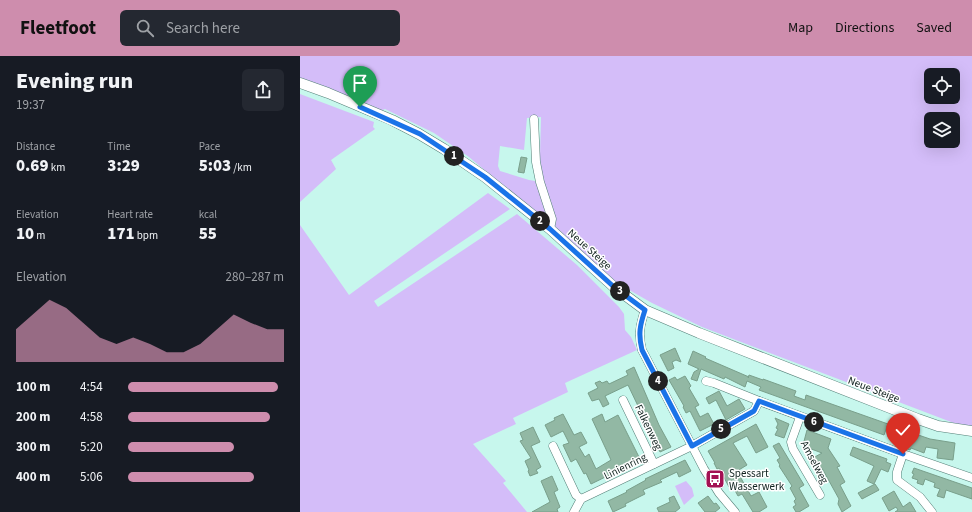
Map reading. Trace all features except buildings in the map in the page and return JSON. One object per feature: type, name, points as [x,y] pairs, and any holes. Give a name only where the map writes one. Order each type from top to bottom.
[{"type":"main road","name":"Neue Steige","points":[[300,83],[335,96],[420,134],[485,177],[550,229],[614,287],[645,310],[693,331],[918,419],[938,426],[972,431]]},
{"type":"street","points":[[534,119],[536,162],[540,182],[552,219],[550,229]]},
{"type":"street","points":[[645,310],[640,326],[639,338],[642,350],[692,446],[719,493],[735,512]]},
{"type":"street","points":[[706,381],[800,417],[972,478]]},
{"type":"street","name":"Falkenweg","points":[[623,400],[654,464]]},
{"type":"street","name":"Linienring","points":[[582,499],[692,446],[754,411],[759,401]]},
{"type":"street","name":"Amselweg","points":[[800,417],[792,442],[793,450],[820,495]]},
{"type":"street","points":[[553,446],[576,495],[582,499],[574,512]]},
{"type":"street","points":[[903,454],[897,472],[897,480],[920,497],[932,512]]},
{"type":"shaded area","points":[[300,56],[972,56],[972,426],[959,425],[702,327],[652,303],[610,279],[554,231],[541,180],[541,117],[527,118],[524,150],[500,146],[498,166],[500,171],[535,181],[549,218],[545,221],[469,157],[434,133],[385,109],[380,111],[300,80]]},
{"type":"shaded area","points":[[300,94],[374,122],[373,127],[375,129],[331,160],[336,169],[300,202]]},
{"type":"shaded area","points":[[488,193],[510,209],[374,301],[378,307],[517,214],[577,265],[619,307],[624,314],[625,330],[631,337],[637,350],[565,383],[568,392],[513,418],[516,424],[473,444],[506,481],[503,483],[527,512],[300,512],[300,225],[349,295]]},
{"type":"shaded area","points":[[686,481],[692,488],[694,496],[684,505],[675,486]]},
{"type":"place","name":"Spessart Wasserwerk","points":[[715,479]]},
{"type":"route","points":[[360,107],[392,120],[420,134],[485,177],[550,229],[614,287],[645,310],[640,326],[639,338],[642,350],[692,446],[754,411],[759,401],[903,454]]}]
